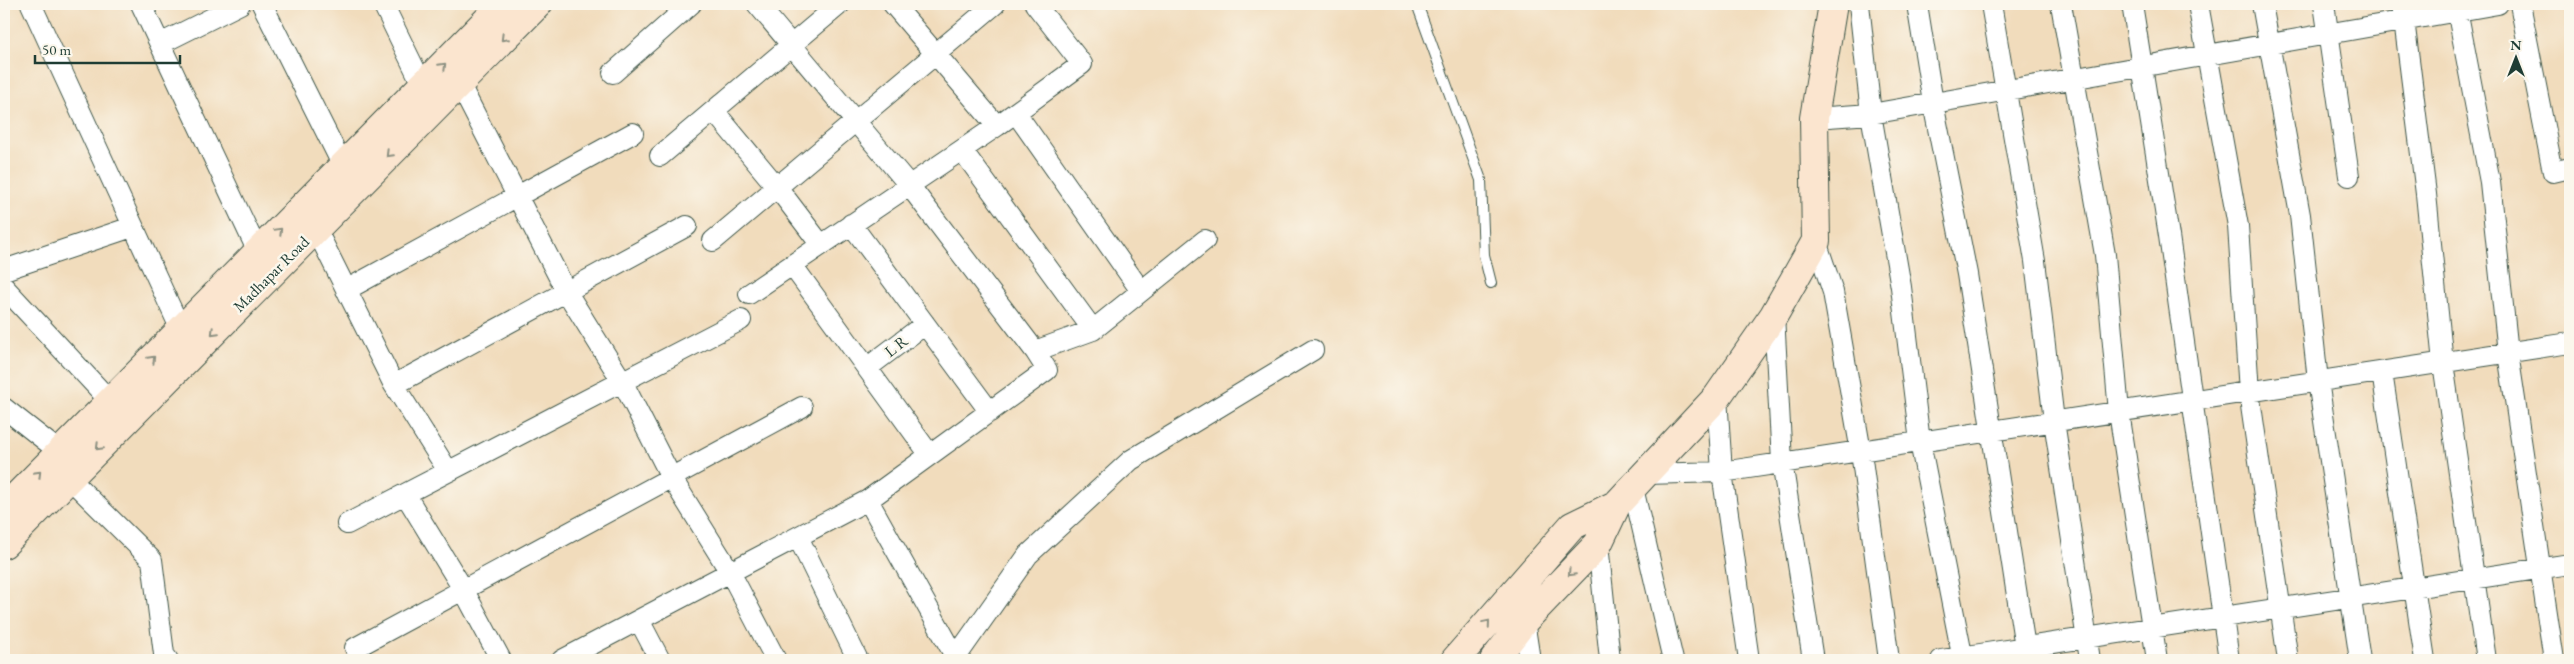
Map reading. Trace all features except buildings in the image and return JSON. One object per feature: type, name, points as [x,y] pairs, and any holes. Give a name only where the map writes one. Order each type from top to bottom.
[{"type":"main road","name":"Madhapar Road","points":[[5,507],[503,4]]},
{"type":"main road","name":"Madhapar Road","points":[[4,544],[538,4]]},
{"type":"main road","points":[[1494,660],[1524,621],[1598,544],[1632,489],[1717,397],[1774,315],[1816,241],[1814,118],[1833,4]]},
{"type":"main road","points":[[1455,660],[1572,526],[1632,489]]},
{"type":"street","points":[[31,4],[181,330]]},
{"type":"street","points":[[140,4],[258,252]]},
{"type":"street","points":[[160,44],[240,4]]},
{"type":"street","points":[[262,4],[343,166]]},
{"type":"street","points":[[383,4],[422,86]]},
{"type":"street","points":[[613,74],[691,4]]},
{"type":"street","points":[[562,660],[868,500],[1047,370],[1035,351],[909,185],[757,4]]},
{"type":"street","points":[[660,156],[840,4]]},
{"type":"street","points":[[894,4],[997,126]]},
{"type":"street","points":[[713,241],[995,4]]},
{"type":"street","points":[[750,294],[997,126],[1082,64],[1035,4]]},
{"type":"street","points":[[1859,4],[1871,114],[1901,287],[1920,442],[1962,659]]},
{"type":"street","points":[[1917,4],[1933,103],[1967,274],[2026,654]]},
{"type":"street","points":[[1991,4],[2004,90],[2035,261],[2054,422],[2090,660]]},
{"type":"street","points":[[2061,4],[2105,255],[2119,412],[2157,660]]},
{"type":"street","points":[[2132,4],[2169,236],[2229,660]]},
{"type":"street","points":[[2198,4],[2238,226],[2249,392],[2288,660]]},
{"type":"street","points":[[2262,4],[2300,215],[2318,381],[2360,660]]},
{"type":"street","points":[[2324,4],[2349,176]]},
{"type":"street","points":[[1814,118],[1871,114],[2207,56],[2328,33],[2404,13],[2498,4]]},
{"type":"street","points":[[2520,4],[2553,172],[2570,168]]},
{"type":"street","points":[[2456,7],[2490,182],[2508,353],[2554,660]]},
{"type":"street","points":[[2404,13],[2443,362],[2486,660]]},
{"type":"street","points":[[459,83],[566,291],[622,381],[671,477],[730,572],[776,660]]},
{"type":"street","points":[[714,111],[777,187],[821,245]]},
{"type":"street","points":[[1016,112],[1141,291]]},
{"type":"street","points":[[346,290],[633,133]]},
{"type":"street","points":[[962,150],[1093,330]]},
{"type":"street","points":[[851,224],[990,412]]},
{"type":"street","points":[[394,385],[687,226]]},
{"type":"street","points":[[4,270],[132,227]]},
{"type":"street","points":[[316,228],[394,385],[448,472]]},
{"type":"street","points":[[1035,351],[1093,330],[1205,240]]},
{"type":"street","points":[[1816,241],[1833,292],[1861,452],[1889,660]]},
{"type":"street","points":[[792,265],[930,455]]},
{"type":"street","points":[[4,287],[110,401]]},
{"type":"street","points":[[1774,315],[1782,462],[1813,660]]},
{"type":"street","points":[[347,524],[742,320]]},
{"type":"street","name":"L R","points":[[867,368],[925,324]]},
{"type":"street","points":[[1673,660],[1632,489],[1782,462],[1861,452],[2570,343]]},
{"type":"street","points":[[868,500],[955,659],[1028,555],[1132,460],[1313,350]]},
{"type":"street","points":[[2382,372],[2425,660]]},
{"type":"street","points":[[1717,397],[1722,472],[1749,660]]},
{"type":"street","points":[[355,648],[802,407]]},
{"type":"street","points":[[4,408],[60,452]]},
{"type":"street","points":[[69,478],[152,560],[163,658]]},
{"type":"street","points":[[405,494],[463,589],[501,660]]},
{"type":"street","points":[[798,536],[858,660]]},
{"type":"street","points":[[1598,544],[1610,660]]},
{"type":"street","points":[[1941,660],[2026,654],[2086,638],[2570,564]]},
{"type":"street","points":[[639,620],[660,660]]},
{"type":"street","points":[[1524,621],[1530,660]]},
{"type":"lane","points":[[1417,4],[1481,180],[1484,256],[1491,283]]}]
